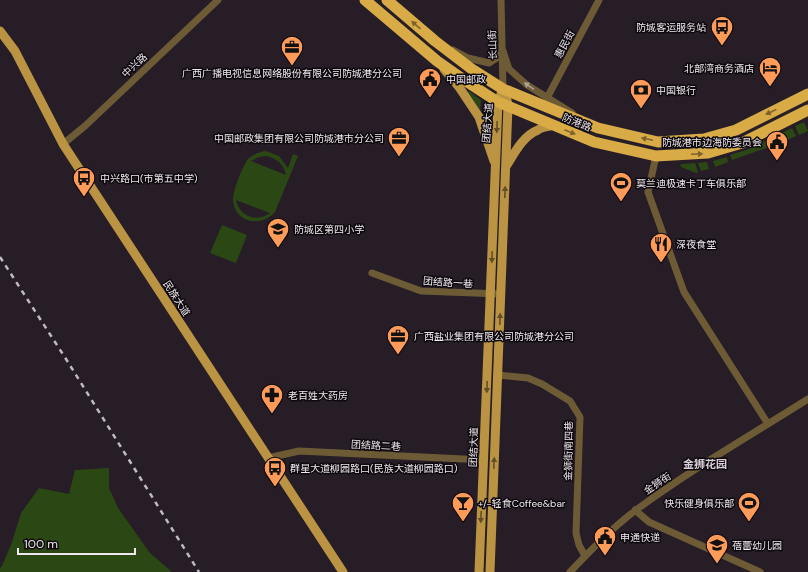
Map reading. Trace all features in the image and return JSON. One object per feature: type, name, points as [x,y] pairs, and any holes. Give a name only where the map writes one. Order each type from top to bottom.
[{"type":"highway","name":"防港路","points":[[365,0],[437,61],[464,80],[503,104],[594,142],[656,156],[708,153],[742,143],[808,110]]},
{"type":"highway","name":"防港路","points":[[387,0],[434,41],[473,70],[503,89],[598,128],[658,142],[704,139],[736,130],[808,94]]},
{"type":"main road","name":"民族大道","points":[[0,31],[14,51],[63,144],[343,572]]},
{"type":"main road","points":[[437,61],[459,87],[479,117],[496,166]]},
{"type":"main road","name":"团结大道","points":[[490,572],[506,166],[503,89]]},
{"type":"main road","name":"团结大道","points":[[479,572],[496,166],[503,104]]},
{"type":"main road","points":[[506,166],[516,150],[527,137],[538,130],[553,125]]},
{"type":"street","name":"中兴路","points":[[63,144],[85,126],[218,0]]},
{"type":"street","name":"长山街","points":[[501,0],[503,89]]},
{"type":"street","name":"惠民街","points":[[547,98],[599,0]]},
{"type":"street","points":[[434,41],[468,58],[489,63],[498,57],[502,51]]},
{"type":"street","points":[[502,51],[510,69],[527,85],[598,128]]},
{"type":"street","points":[[656,156],[648,192],[684,292],[768,424]]},
{"type":"street","name":"团结路一巷","points":[[372,272],[421,291],[501,294]]},
{"type":"street","name":"金狮街南四巷","points":[[498,375],[528,378],[542,384],[570,401],[580,417],[576,533],[579,545],[585,556]]},
{"type":"street","name":"金狮街","points":[[570,572],[611,531],[636,510],[672,485],[808,399]]},
{"type":"street","name":"团结路二巷","points":[[268,458],[299,452],[484,460]]},
{"type":"street","points":[[636,510],[649,522],[760,572]]},
{"type":"green space","points":[[469,91],[481,100],[480,110],[468,92]]},
{"type":"green space","points":[[804,122],[808,131],[799,135],[795,126]]},
{"type":"green space","points":[[792,128],[796,136],[785,141],[781,133]]},
{"type":"green space","points":[[769,139],[772,146],[732,160],[730,155],[746,150]]},
{"type":"green space","points":[[266,151],[279,156],[288,168],[293,154],[298,156],[275,212],[270,217],[263,220],[250,221],[239,215],[235,209],[233,201],[234,192],[238,179],[249,158],[257,153]],"holes":[[[267,156],[280,162],[286,175],[251,161],[259,157]],[[236,200],[270,213],[265,216],[254,218],[245,214],[238,206]]]},
{"type":"green space","points":[[727,157],[728,162],[715,167],[713,161]]},
{"type":"green space","points":[[707,162],[709,169],[701,171],[698,163]]},
{"type":"green space","points":[[695,163],[698,172],[696,173],[681,167],[680,165],[682,164]]},
{"type":"green space","points":[[222,225],[247,235],[236,263],[210,253]]},
{"type":"green space","points":[[109,468],[109,488],[118,508],[150,553],[171,571],[170,572],[0,572],[0,568],[12,542],[21,513],[39,488],[69,494],[75,470]]},
{"type":"railway","points":[[0,257],[66,359],[199,572]]},
{"type":"place","name":"防城客运服务站","points":[[722,46]]},
{"type":"place","name":"广西广播电视信息网络股份有限公司防城港分公司","points":[[292,66]]},
{"type":"place","name":"北部湾商务酒店","points":[[770,88]]},
{"type":"place","name":"中国邮政","points":[[430,98]]},
{"type":"place","name":"中国银行","points":[[641,110]]},
{"type":"place","name":"中国邮政集团有限公司防城港市分公司","points":[[399,158]]},
{"type":"place","name":"防城港市边海防委员会","points":[[777,162]]},
{"type":"place","name":"中兴路口(巿第五中学)","points":[[84,198]]},
{"type":"place","name":"莫兰迪极速卡丁车俱乐部","points":[[621,202]]},
{"type":"place","name":"防城区第四小学","points":[[278,248]]},
{"type":"place","name":"深夜食堂","points":[[661,264]]},
{"type":"place","name":"广西盐业集团有限公司防城港分公司","points":[[398,356]]},
{"type":"place","name":"老百姓大药房","points":[[272,414]]},
{"type":"place","name":"群星大道柳园路口(民族大道柳园路口)","points":[[275,488]]},
{"type":"place","name":"+/-轻食Coffee&bar","points":[[463,522]]},
{"type":"place","name":"快乐健身俱乐部","points":[[749,522]]},
{"type":"place","name":"申通快递","points":[[605,556]]},
{"type":"place","name":"蓓蕾幼儿园","points":[[717,564]]},
{"type":"district","name":"金狮花园","points":[[705,464]]}]
